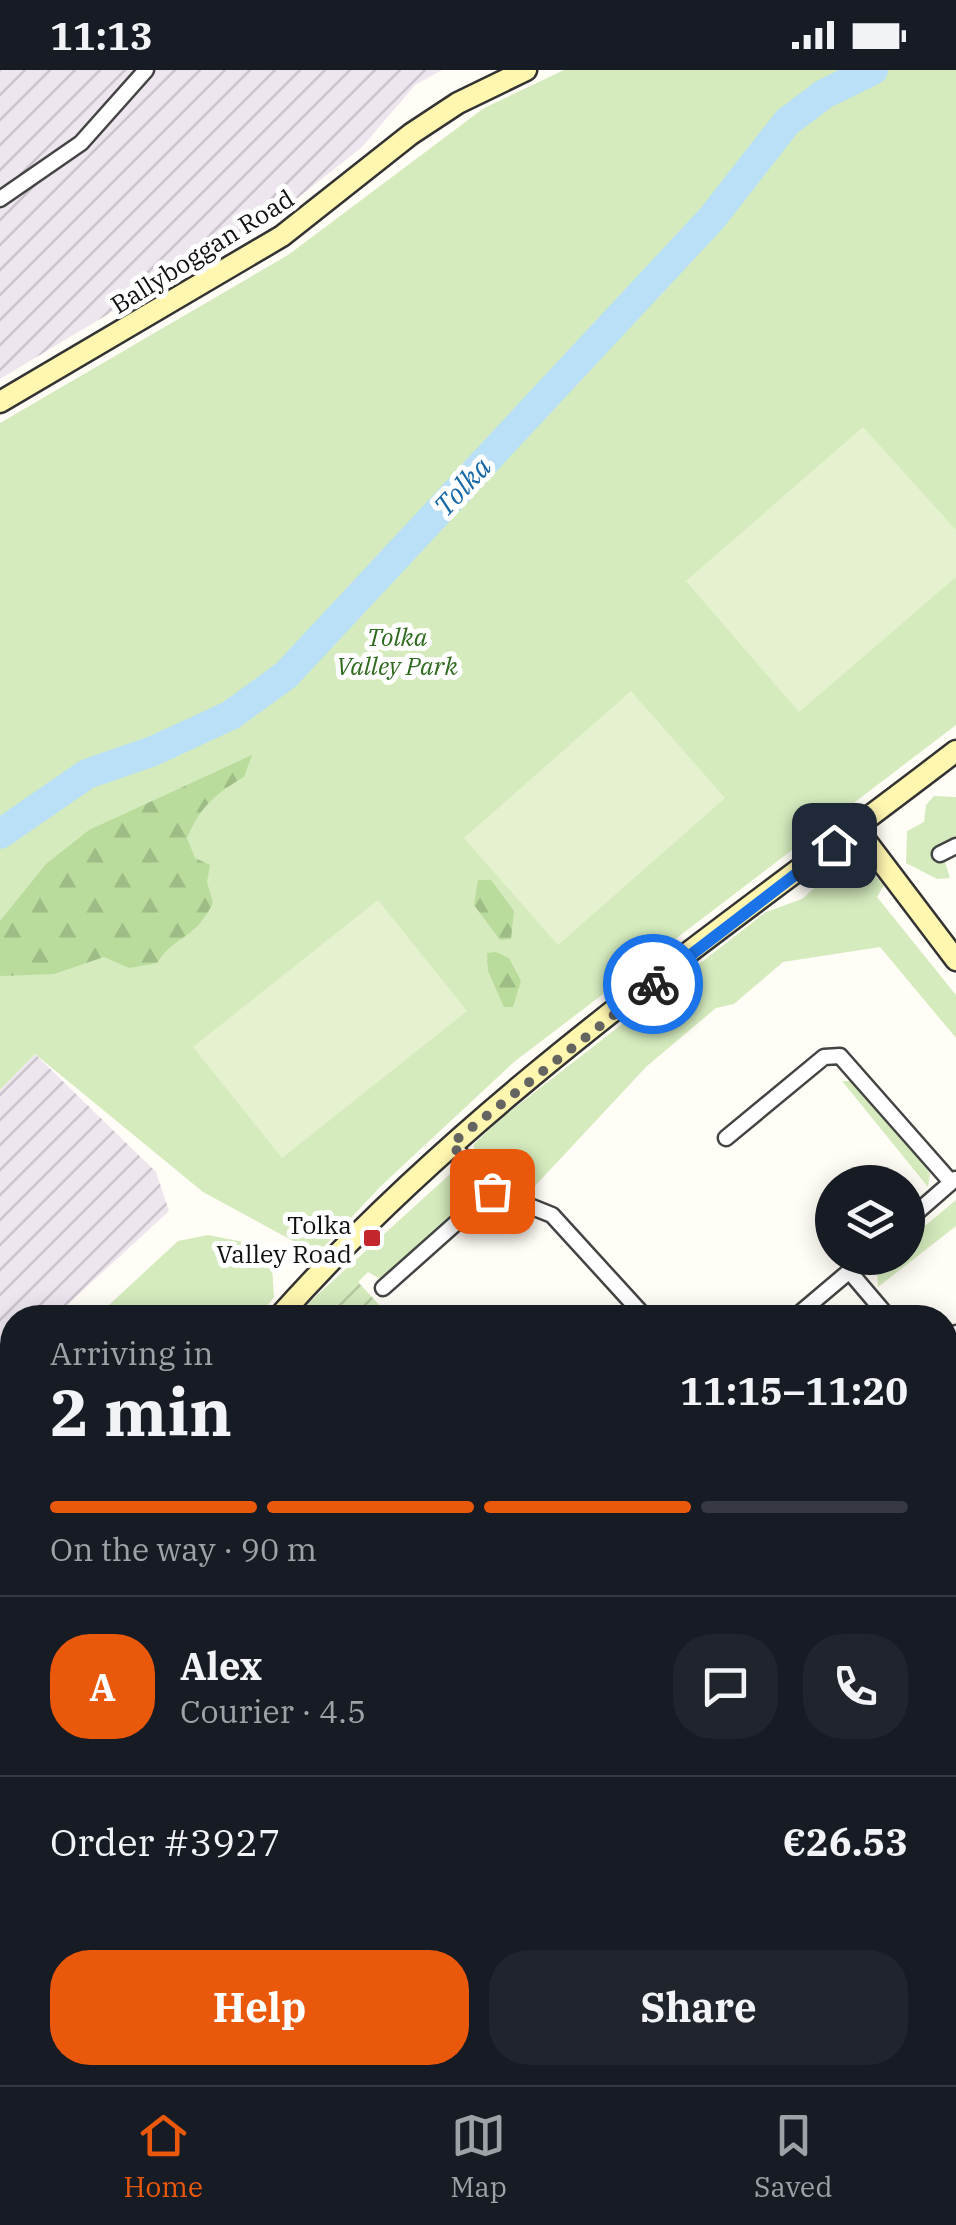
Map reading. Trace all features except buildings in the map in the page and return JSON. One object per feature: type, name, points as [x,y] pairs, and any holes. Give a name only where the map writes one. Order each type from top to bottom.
[{"type":"main road","name":"Ballyboggan Road","points":[[0,402],[282,236],[411,134],[458,103],[526,70]]},
{"type":"main road","points":[[290,1305],[360,1229],[451,1144],[956,751]]},
{"type":"main road","points":[[856,828],[956,960]]},
{"type":"street","points":[[0,199],[81,143],[146,70]]},
{"type":"street","points":[[940,854],[956,846]]},
{"type":"street","points":[[726,1138],[824,1057],[840,1056],[954,1181],[925,1206]]},
{"type":"street","points":[[451,1144],[492,1191],[552,1215],[634,1305]]},
{"type":"street","points":[[383,1288],[492,1191]]},
{"type":"street","points":[[809,1305],[844,1275]]},
{"type":"street","points":[[854,1275],[878,1305]]},
{"type":"shaded area","points":[[0,70],[442,70],[415,85],[362,147],[285,208],[0,379]]},
{"type":"shaded area","points":[[35,1054],[156,1172],[169,1211],[67,1305],[0,1305],[0,1090]]},
{"type":"green space","name":"Tolka Valley Park","points":[[564,70],[956,70],[956,725],[514,1062],[381,1186],[317,1254],[203,1192],[35,1054],[0,1090],[0,423],[288,255],[484,108]]},
{"type":"green space","points":[[863,427],[956,530],[956,577],[799,712],[686,581]]},
{"type":"green space","points":[[631,691],[725,798],[558,945],[464,838]]},
{"type":"green space","points":[[252,755],[244,777],[210,802],[187,838],[195,858],[210,865],[207,882],[213,903],[199,924],[157,963],[129,968],[104,957],[54,974],[0,976],[0,921],[46,864],[89,830]]},
{"type":"green space","points":[[934,796],[956,797],[956,841],[941,849],[950,878],[937,879],[906,863],[907,831],[924,822],[926,805]]},
{"type":"green space","points":[[847,867],[870,870],[884,885],[877,897],[956,995],[956,1038],[880,947],[783,962],[734,1004],[716,1008],[647,1066],[534,1187],[512,1187],[485,1173],[474,1144],[504,1116],[766,912],[802,899],[832,872]]},
{"type":"green space","points":[[478,880],[491,880],[514,911],[511,939],[500,940],[474,905]]},
{"type":"green space","points":[[378,900],[467,1011],[282,1158],[193,1047]]},
{"type":"green space","points":[[487,953],[509,958],[521,981],[513,1007],[504,1007],[488,971]]},
{"type":"green space","points":[[842,1081],[852,1081],[863,1091],[924,1165],[910,1165]]},
{"type":"green space","points":[[460,1165],[482,1191],[380,1279],[368,1272],[336,1305],[306,1305]]},
{"type":"green space","points":[[925,1166],[930,1174],[928,1187],[925,1183]]},
{"type":"green space","points":[[956,1200],[956,1226],[925,1250],[925,1226]]},
{"type":"green space","points":[[208,1235],[244,1242],[272,1267],[274,1297],[268,1305],[109,1305],[178,1241]]},
{"type":"green space","points":[[877,1275],[893,1275],[878,1287]]},
{"type":"green space","points":[[358,1282],[379,1305],[336,1305]]},
{"type":"waterway","name":"Tolka","points":[[0,834],[87,774],[153,751],[231,715],[286,675],[712,218],[787,122],[824,94],[873,70]]},
{"type":"way so far","points":[[492,1191],[451,1144],[653,984]]},
{"type":"place","name":"Tolka Valley Road","points":[[372,1238]]},
{"type":"route","points":[[653,984],[834,845]]}]
